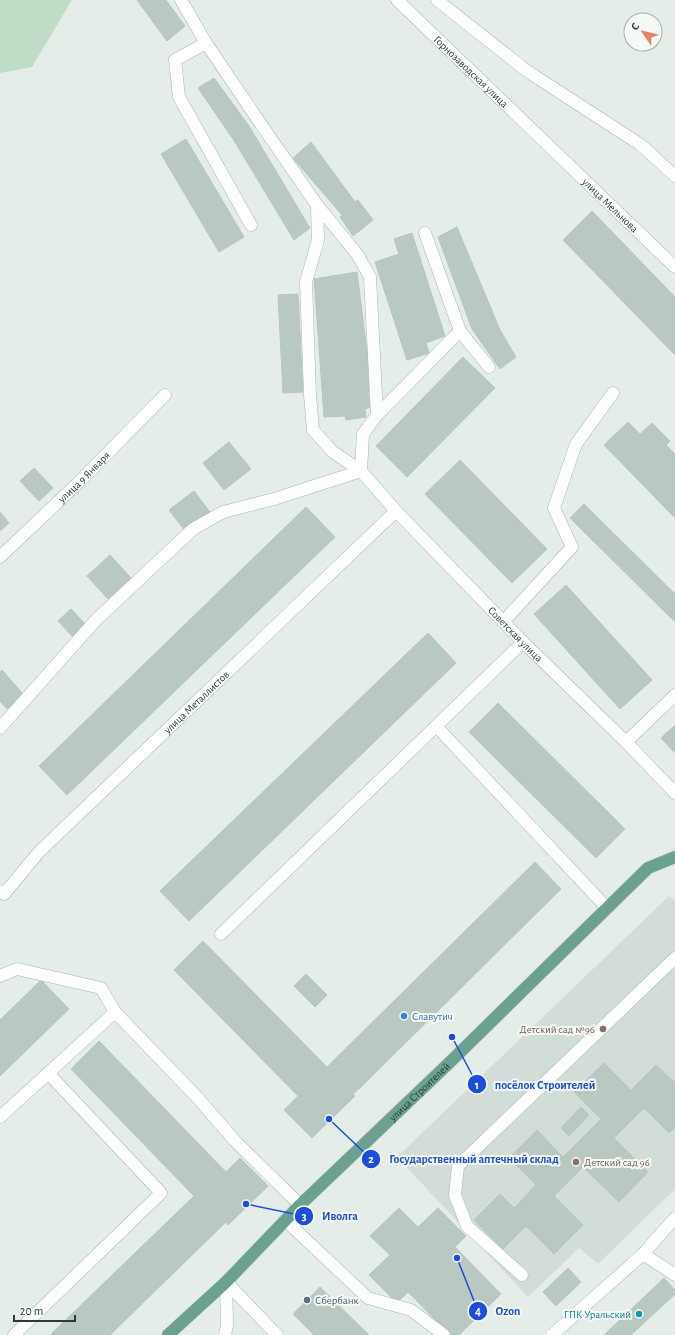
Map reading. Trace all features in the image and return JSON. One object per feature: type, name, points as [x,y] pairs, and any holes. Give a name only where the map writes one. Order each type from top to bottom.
[{"type":"main road","name":"улица Строителей","points":[[168,1335],[226,1282],[300,1205],[447,1065],[648,868],[675,857]]},
{"type":"street","points":[[181,0],[206,43],[317,206],[357,254],[370,277],[377,414]]},
{"type":"street","name":"Горнозаводская улица","points":[[397,0],[546,142]]},
{"type":"street","points":[[437,0],[527,71],[641,145],[675,176]]},
{"type":"street","points":[[206,43],[175,60],[179,97],[251,225]]},
{"type":"street","name":"улица Мельнова","points":[[546,142],[675,267]]},
{"type":"street","name":"Советская улица","points":[[317,206],[318,240],[306,282],[310,395],[313,430],[333,452],[361,471],[396,511],[523,642],[626,742],[675,793]]},
{"type":"street","points":[[426,233],[460,331],[489,367]]},
{"type":"street","points":[[0,728],[96,620],[193,529],[223,512],[274,499],[361,471],[363,434],[377,414],[460,331]]},
{"type":"street","points":[[504,621],[572,547],[554,508],[576,444],[613,393]]},
{"type":"street","name":"улица 9 Января","points":[[0,557],[78,483],[165,395]]},
{"type":"street","name":"улица Металлистов","points":[[0,891],[4,894],[39,852],[396,511]]},
{"type":"street","points":[[221,934],[523,642]]},
{"type":"street","points":[[626,742],[675,695]]},
{"type":"street","points":[[436,726],[607,908]]},
{"type":"street","points":[[522,1275],[468,1226],[455,1195],[458,1166],[675,958]]},
{"type":"street","points":[[0,976],[16,969],[101,988],[115,1012],[196,1096],[235,1141],[300,1205]]},
{"type":"street","points":[[0,1117],[115,1012]]},
{"type":"street","points":[[14,1335],[161,1193],[48,1073]]},
{"type":"street","points":[[552,1335],[643,1254],[675,1218]]},
{"type":"street","points":[[285,1220],[368,1298],[411,1310],[444,1335]]},
{"type":"street","points":[[643,1254],[675,1276]]},
{"type":"street","points":[[225,1335],[227,1325],[226,1282]]},
{"type":"street","points":[[226,1282],[277,1335]]},
{"type":"shaded area","name":"Детский сад №96","points":[[669,896],[675,900],[675,1189],[598,1264],[579,1248],[528,1297],[397,1157]]},
{"type":"green space","points":[[0,0],[72,0],[32,67],[0,73]]},
{"type":"building","points":[[137,0],[166,0],[185,26],[167,41]]},
{"type":"building","points":[[214,78],[249,126],[310,228],[294,240],[233,139],[198,88]]},
{"type":"building","points":[[186,139],[244,237],[219,252],[161,154]]},
{"type":"building","points":[[311,142],[355,202],[358,200],[373,220],[353,236],[340,217],[342,215],[293,158]]},
{"type":"building","points":[[592,211],[675,297],[675,355],[563,240]]},
{"type":"building","points":[[457,227],[500,330],[516,357],[500,369],[472,329],[438,237]]},
{"type":"building","points":[[412,233],[445,336],[426,343],[429,353],[407,360],[375,262],[399,254],[394,239]]},
{"type":"building","points":[[357,272],[372,391],[368,392],[370,407],[365,409],[366,417],[346,420],[345,416],[324,417],[314,279]]},
{"type":"building","points":[[298,294],[303,392],[283,393],[278,295]]},
{"type":"building","points":[[463,357],[495,388],[407,477],[376,446]]},
{"type":"building","points":[[628,422],[640,434],[652,423],[670,441],[666,445],[675,454],[675,518],[604,445]]},
{"type":"building","points":[[229,442],[251,469],[224,490],[203,463]]},
{"type":"building","points":[[460,460],[547,549],[512,583],[425,494]]},
{"type":"building","points":[[34,468],[53,488],[39,501],[20,481]]},
{"type":"building","points":[[194,491],[210,512],[185,531],[169,510]]},
{"type":"building","points":[[584,504],[675,594],[675,622],[570,518]]},
{"type":"building","points":[[306,507],[335,537],[67,795],[39,766]]},
{"type":"building","points":[[0,512],[9,523],[0,531]]},
{"type":"building","points":[[110,555],[131,578],[108,599],[87,576]]},
{"type":"building","points":[[566,585],[652,680],[620,709],[534,614]]},
{"type":"building","points":[[71,609],[87,626],[74,638],[58,621]]},
{"type":"building","points":[[428,633],[456,663],[189,921],[160,891]]},
{"type":"building","points":[[2,670],[23,694],[7,709],[0,701],[0,672]]},
{"type":"building","points":[[498,703],[625,829],[596,858],[469,732]]},
{"type":"building","points":[[675,725],[675,753],[661,738]]},
{"type":"building","points":[[535,862],[561,889],[361,1087],[334,1060]]},
{"type":"building","points":[[203,941],[327,1067],[298,1096],[174,970]]},
{"type":"building","points":[[306,974],[327,995],[315,1007],[294,986]]},
{"type":"building","points":[[41,980],[69,1009],[0,1076],[0,1020]]},
{"type":"building","points":[[99,1041],[226,1172],[240,1158],[268,1186],[228,1225],[226,1222],[110,1335],[50,1335],[194,1196],[71,1069]]},
{"type":"building","points":[[334,1060],[361,1087],[353,1094],[355,1096],[312,1138],[284,1110]]},
{"type":"building","name":"Детский сад 96","points":[[604,1063],[631,1090],[656,1065],[675,1083],[675,1127],[669,1133],[644,1108],[614,1138],[648,1172],[619,1202],[583,1167],[554,1196],[583,1225],[554,1254],[526,1226],[503,1249],[474,1220],[500,1194],[514,1208],[536,1185],[509,1158],[537,1130],[563,1157],[601,1119],[574,1092]]},
{"type":"building","points":[[581,1107],[589,1115],[569,1136],[561,1128]]},
{"type":"building","points":[[399,1208],[418,1227],[438,1208],[466,1236],[455,1247],[501,1294],[459,1335],[450,1335],[408,1292],[397,1303],[369,1275],[390,1255],[370,1236]]},
{"type":"building","points":[[568,1268],[581,1282],[556,1306],[543,1292]]},
{"type":"building","name":"ГПК Уральский","points":[[664,1278],[675,1290],[675,1294],[631,1335],[604,1335]]},
{"type":"building","points":[[320,1287],[369,1335],[314,1335],[293,1314]]},
{"type":"place","name":"Славутич","points":[[404,1016]]},
{"type":"place","name":"Детский сад №96","points":[[603,1029]]},
{"type":"place","name":"посёлок Строителей","points":[[452,1037]]},
{"type":"place","name":"Государственный аптечный склад","points":[[329,1119]]},
{"type":"place","name":"Детский сад 96","points":[[576,1162]]},
{"type":"place","name":"Иволга","points":[[246,1204]]},
{"type":"place","name":"Ozon","points":[[457,1258]]},
{"type":"place","name":"Сбербанк","points":[[307,1300]]},
{"type":"place","name":"ГПК Уральский","points":[[639,1314]]}]
